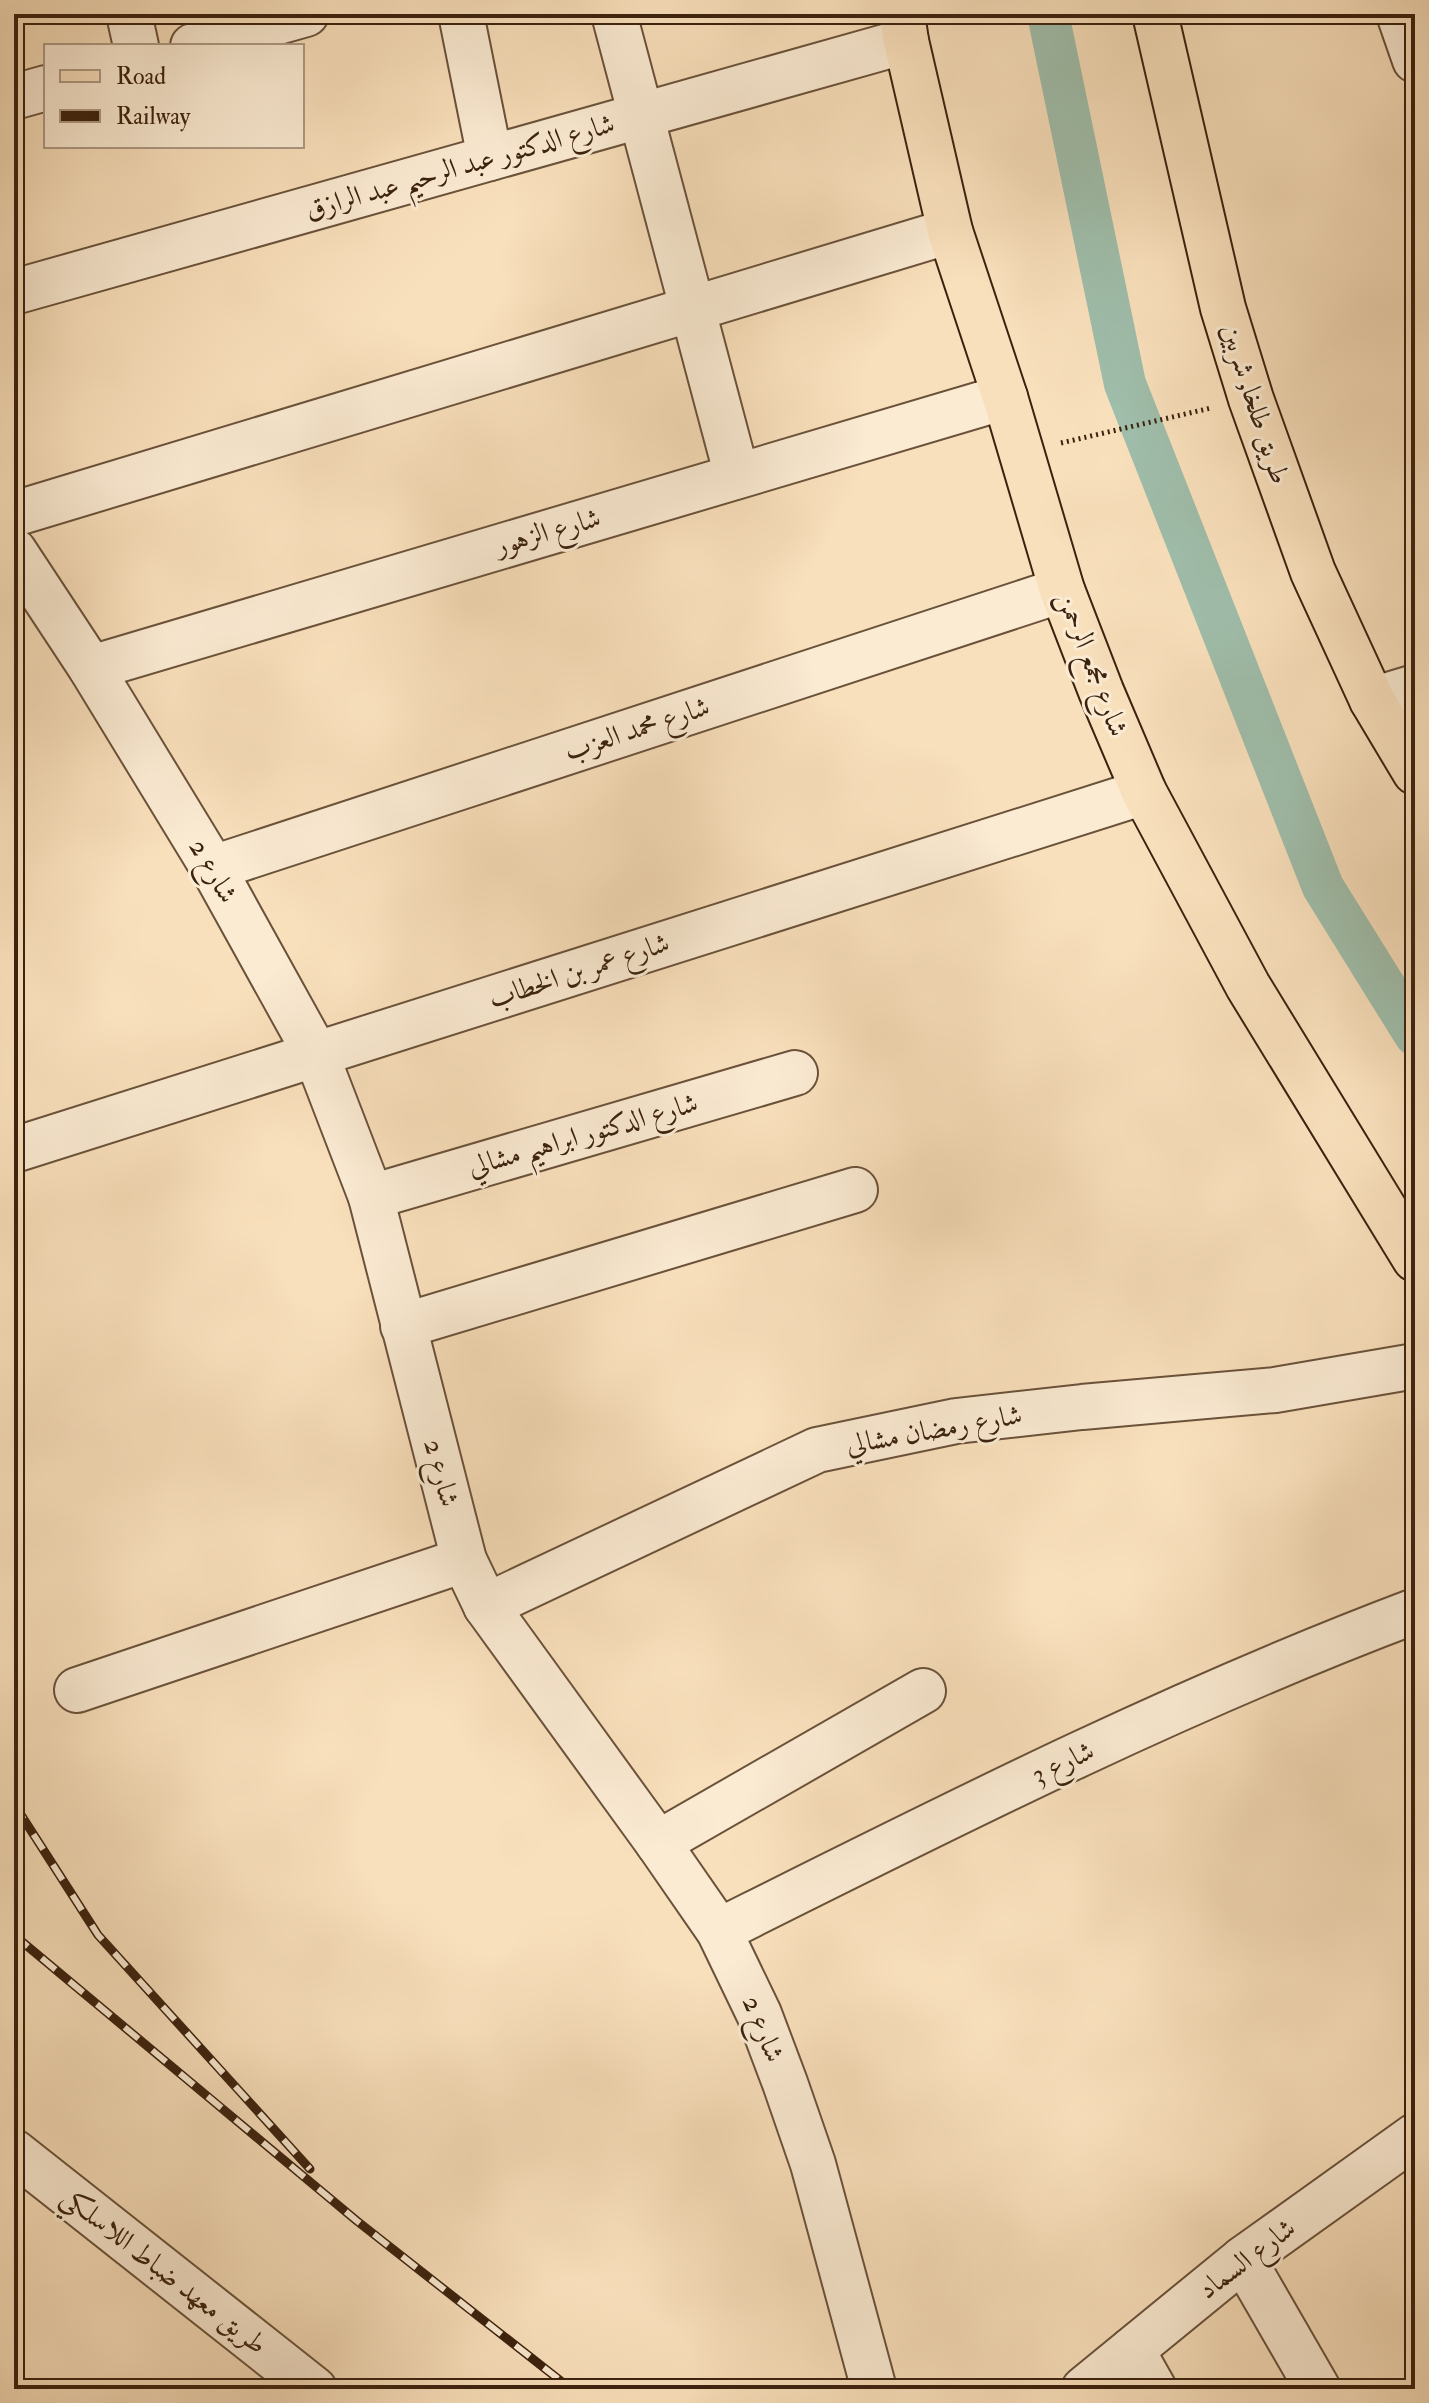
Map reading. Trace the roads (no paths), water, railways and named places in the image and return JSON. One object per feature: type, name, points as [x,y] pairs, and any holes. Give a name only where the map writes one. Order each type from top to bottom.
[{"type":"main road","name":"طريق طلخا, شربين","points":[[1155,14],[1223,308],[1251,399],[1313,572],[1372,700],[1415,772]]},
{"type":"main road","name":"شارع مجمع الرحمن","points":[[904,28],[950,231],[1005,397],[1062,590],[1144,792],[1248,986],[1415,1259]]},
{"type":"street","points":[[129,14],[136,44]]},
{"type":"street","points":[[461,14],[490,158]]},
{"type":"street","points":[[614,14],[737,476]]},
{"type":"street","points":[[1399,14],[1415,60]]},
{"type":"street","points":[[200,44],[300,15]]},
{"type":"street","name":"شارع الدكتور عبد الرحيم عبد الرازق","points":[[14,292],[642,115],[904,28]]},
{"type":"street","points":[[14,97],[44,89]]},
{"type":"street","points":[[14,514],[950,231]]},
{"type":"street","name":"شارع الزهور","points":[[91,668],[1005,397]]},
{"type":"street","name":"شارع 2","points":[[14,551],[91,668],[213,868],[316,1054],[371,1197],[464,1560],[486,1606],[719,1931],[759,2014],[808,2151],[874,2389]]},
{"type":"street","name":"شارع محمد العزب","points":[[213,868],[1062,590]]},
{"type":"street","points":[[1372,700],[1415,687]]},
{"type":"street","name":"شارع عمر بن الخطاب","points":[[14,1150],[1144,792]]},
{"type":"street","name":"شارع الدكتور ابراهيم مشالي","points":[[371,1197],[795,1073]]},
{"type":"street","points":[[403,1326],[855,1190]]},
{"type":"street","name":"شارع رمضان مشالي","points":[[486,1606],[817,1450],[956,1421],[1275,1390],[1415,1366]]},
{"type":"street","points":[[77,1690],[464,1560]]},
{"type":"street","name":"شارع 3","points":[[719,1931],[1090,1750],[1415,1611]]},
{"type":"street","points":[[658,1843],[923,1691]]},
{"type":"street","name":"شارع السماد","points":[[1084,2389],[1243,2259],[1415,2136]]},
{"type":"street","name":"طريق معهد ضباط اللاسلكي","points":[[14,2152],[314,2389]]},
{"type":"street","points":[[1243,2259],[1318,2389]]},
{"type":"street","points":[[1132,2350],[1154,2389]]},
{"type":"waterway","points":[[1048,14],[1125,384],[1323,887],[1415,1035]]},
{"type":"railway","points":[[14,1804],[98,1935],[310,2169]]},
{"type":"railway","points":[[14,1935],[357,2221],[571,2389]]}]
